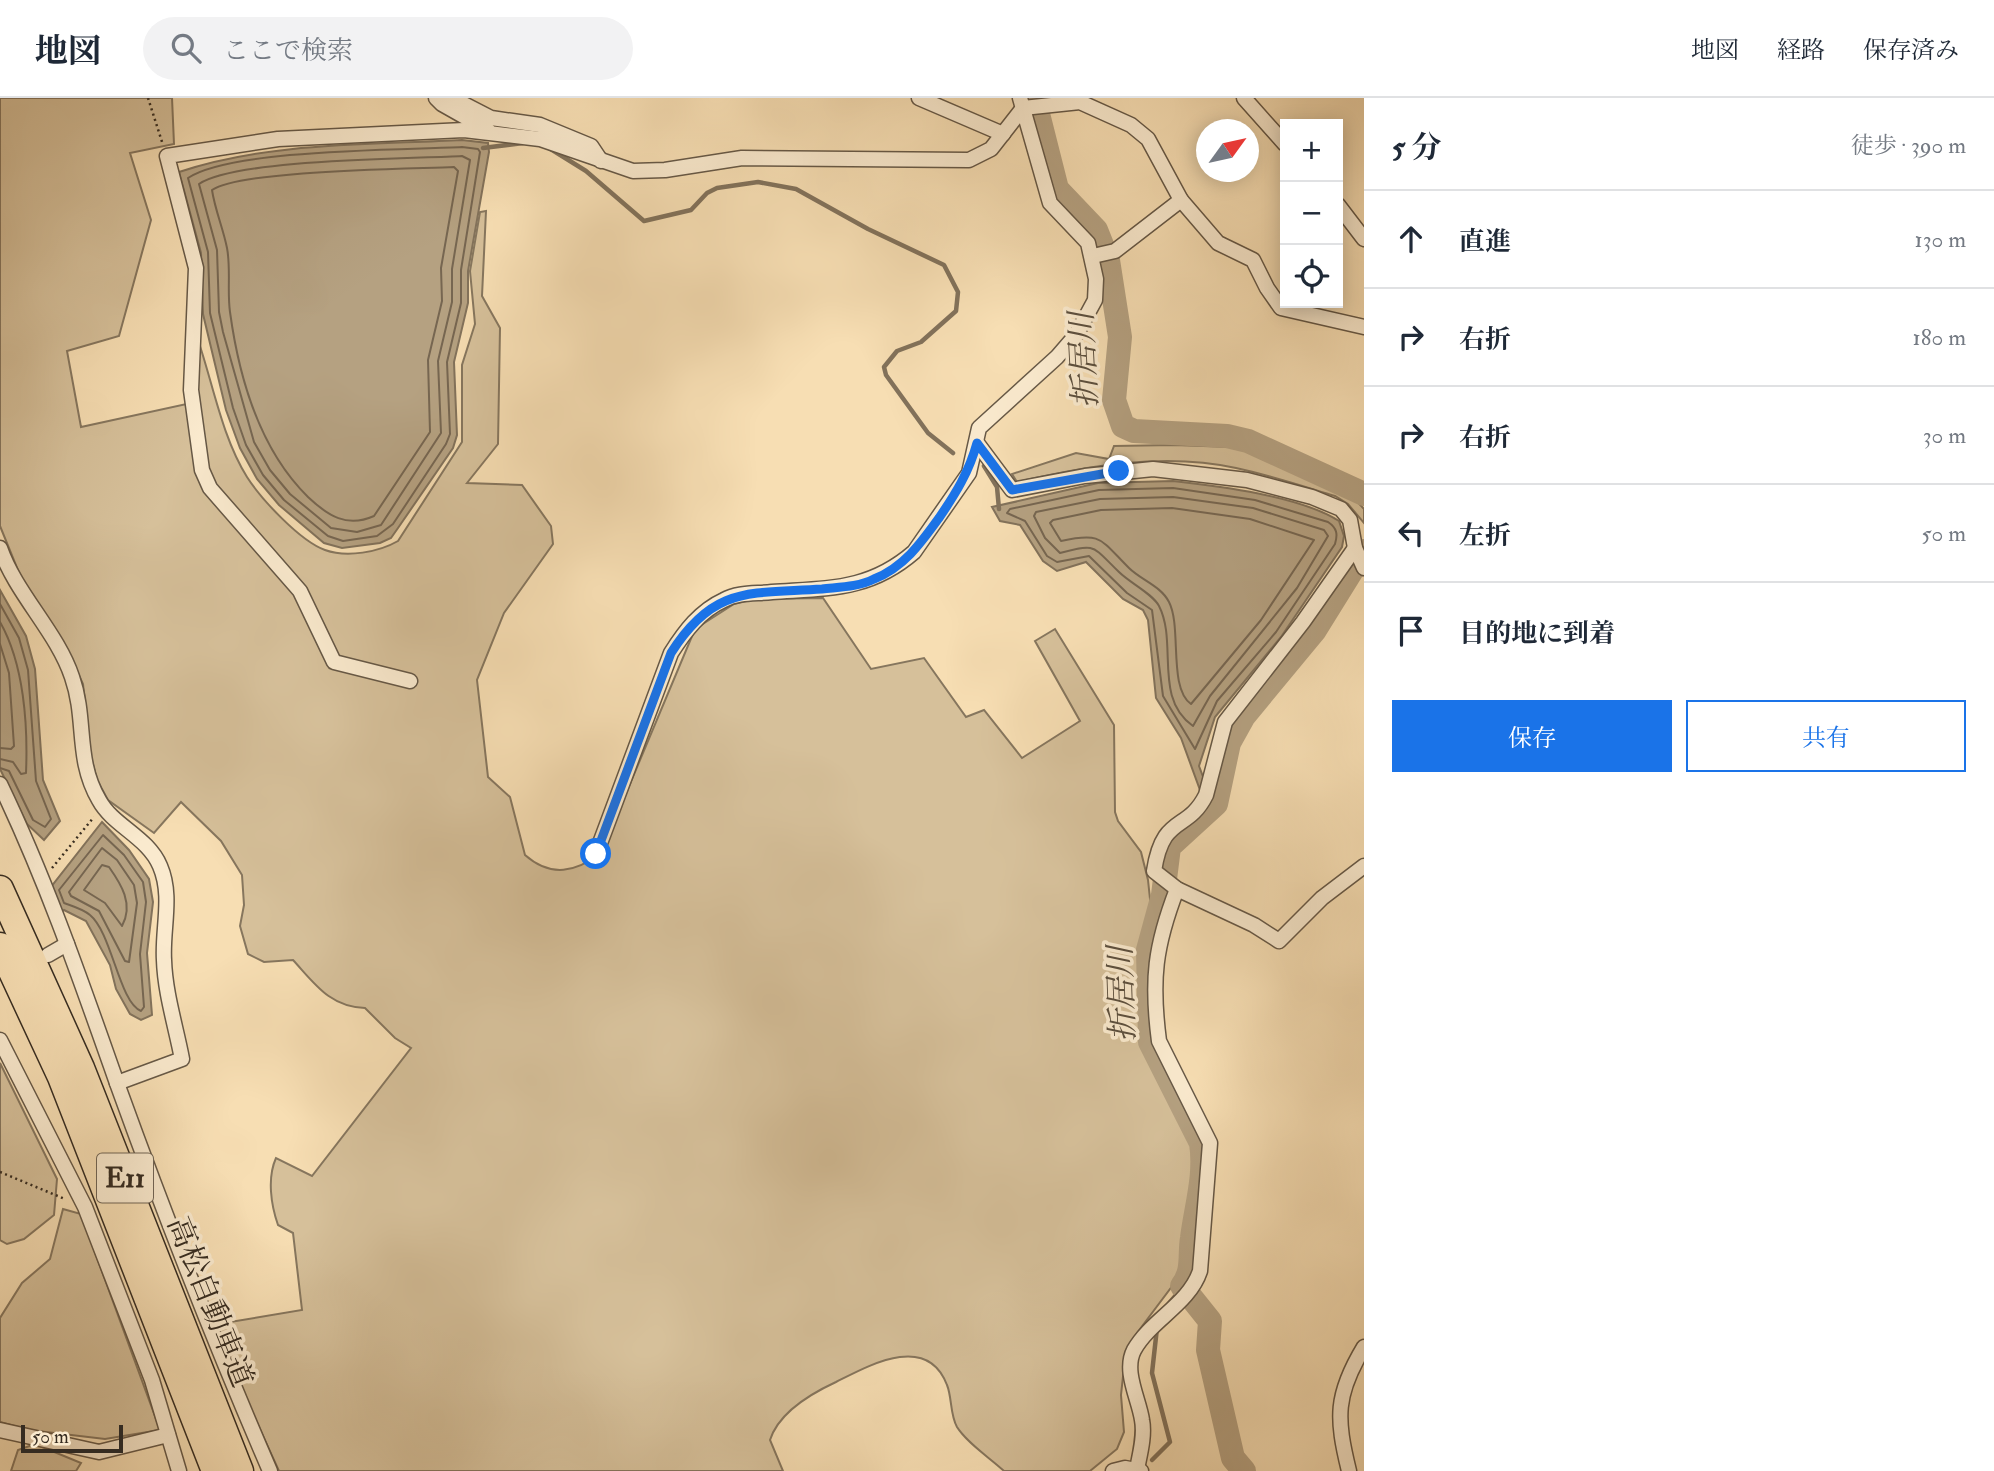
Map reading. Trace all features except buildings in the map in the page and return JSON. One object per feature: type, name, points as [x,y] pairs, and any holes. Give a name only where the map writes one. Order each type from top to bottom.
[{"type":"highway","name":"高松自動車道","points":[[0,889],[82,1068],[240,1471]]},
{"type":"highway","name":"高松自動車道","points":[[0,946],[61,1077],[215,1471]]},
{"type":"street","points":[[436,98],[493,134]]},
{"type":"street","points":[[452,98],[491,118],[540,125],[591,146],[601,161]]},
{"type":"street","points":[[919,98],[1003,134]]},
{"type":"street","points":[[1244,98],[1280,138]]},
{"type":"street","points":[[410,681],[334,662],[300,591],[223,506],[206,479],[191,390],[196,268],[167,156],[278,139],[464,130],[540,139],[633,172],[666,170],[742,158],[969,160],[982,156],[1028,105],[1080,102],[1131,125],[1148,139],[1181,200],[1218,243],[1253,260],[1267,288],[1282,308],[1364,327]]},
{"type":"street","points":[[596,854],[671,653],[686,629],[714,606],[736,595],[850,587],[875,579],[905,561],[915,552],[969,473],[979,428],[1058,358],[1087,317],[1097,290],[1097,256],[1079,231],[1050,203],[1028,105]]},
{"type":"street","points":[[1097,256],[1115,251],[1181,200]]},
{"type":"street","points":[[1343,212],[1364,239]]},
{"type":"street","points":[[977,443],[1012,490],[1085,476],[1153,469],[1247,480],[1312,497],[1347,514],[1361,561],[1303,622],[1226,722],[1201,806],[1167,831],[1161,840],[1154,871],[1168,882],[1254,925],[1279,941],[1322,898],[1364,866]]},
{"type":"street","points":[[0,548],[16,581],[72,676],[79,709],[83,762],[101,805],[142,841],[159,864],[167,892],[164,961],[182,1059],[117,1083]]},
{"type":"street","points":[[0,784],[97,1018],[117,1083],[208,1329],[270,1471]]},
{"type":"street","points":[[1113,1471],[1139,1470],[1143,1423],[1131,1361],[1135,1350],[1188,1293],[1200,1270],[1209,1143],[1159,1041],[1156,954],[1168,882]]},
{"type":"street","points":[[48,955],[67,944]]},
{"type":"street","points":[[0,1040],[85,1207],[152,1380],[179,1471]]},
{"type":"street","points":[[1349,1471],[1341,1437],[1340,1396],[1346,1377],[1364,1348]]},
{"type":"street","points":[[0,1430],[99,1452],[168,1436]]},
{"type":"path","points":[[148,98],[167,156]]},
{"type":"path","points":[[39,874],[55,866],[88,826],[101,805]]},
{"type":"path","points":[[0,1172],[85,1207]]},
{"type":"shaded area","points":[[0,98],[172,98],[174,144],[130,153],[151,220],[119,336],[67,351],[81,427],[196,402],[198,340],[224,428],[247,477],[293,529],[325,550],[343,554],[363,553],[398,541],[462,442],[462,365],[475,324],[470,271],[480,212],[486,211],[482,296],[500,328],[498,444],[467,483],[522,485],[551,526],[553,544],[504,613],[477,680],[488,777],[510,797],[525,855],[544,867],[563,870],[573,868],[601,853],[695,629],[734,604],[755,599],[823,598],[871,669],[924,658],[966,717],[984,710],[1022,758],[1080,721],[1035,641],[1055,629],[1114,725],[1115,812],[1118,821],[1141,852],[1148,880],[1152,918],[1143,952],[1148,1045],[1196,1142],[1199,1189],[1187,1243],[1188,1265],[1137,1333],[1125,1358],[1121,1395],[1124,1432],[1117,1449],[1090,1471],[1004,1471],[973,1445],[957,1427],[949,1390],[938,1369],[926,1360],[912,1357],[896,1358],[864,1368],[816,1392],[797,1405],[780,1421],[770,1440],[783,1471],[279,1471],[212,1325],[302,1310],[293,1233],[278,1225],[273,1209],[271,1183],[276,1158],[312,1176],[411,1048],[395,1038],[365,1008],[342,1003],[324,993],[293,960],[264,962],[248,954],[240,926],[244,905],[242,875],[221,841],[181,802],[154,833],[108,800],[97,780],[90,753],[83,684],[68,652],[26,590],[0,526]]},
{"type":"shaded area","points":[[1114,446],[1232,447],[1259,454],[1354,498],[1364,509],[1364,523],[1348,504],[1335,496],[1261,474],[1209,463],[1126,463],[1017,482],[1012,474],[1076,453],[1109,459]]},
{"type":"shaded area","points":[[0,1063],[57,1179],[54,1215],[24,1239],[7,1244],[0,1240]]},
{"type":"shaded area","points":[[63,1209],[81,1214],[160,1430],[105,1439],[29,1430],[0,1422],[0,1318],[22,1283],[50,1259]]},
{"type":"shaded area","points":[[35,1444],[81,1463],[76,1471],[11,1471],[18,1450]]},
{"type":"water","points":[[462,140],[488,143],[489,152],[468,271],[468,303],[454,362],[457,435],[453,448],[391,538],[380,543],[342,548],[324,543],[279,505],[257,479],[240,448],[226,410],[203,314],[201,253],[179,172],[213,162],[283,150]]},
{"type":"water","points":[[1173,481],[1258,494],[1303,505],[1339,521],[1344,536],[1342,547],[1281,637],[1215,717],[1199,766],[1205,782],[1200,790],[1181,738],[1156,698],[1148,620],[1143,610],[1123,599],[1086,562],[1057,571],[1043,561],[1020,525],[1000,521],[992,507],[1098,483]]},
{"type":"water","points":[[0,590],[26,636],[35,669],[43,780],[60,821],[44,840],[27,824],[0,769]]},
{"type":"water","points":[[102,822],[129,850],[149,879],[153,902],[147,953],[152,1015],[141,1020],[130,1014],[116,989],[110,965],[86,921],[64,910],[60,913],[51,887]]},
{"type":"waterway","name":"折居川","points":[[1034,98],[1057,189],[1096,230],[1108,260],[1120,337],[1114,400],[1123,426],[1134,431],[1227,436],[1248,441],[1364,494]]},
{"type":"waterway","points":[[483,148],[523,143]]},
{"type":"waterway","points":[[549,148],[586,171],[644,221],[691,210],[707,193],[717,188],[758,182],[796,189],[868,229],[944,265],[958,292],[956,311],[921,342],[897,351],[884,367],[886,375],[928,433],[953,453]]},
{"type":"waterway","points":[[984,466],[997,487],[999,509]]},
{"type":"waterway","name":"折居川","points":[[1244,1471],[1233,1458],[1208,1350],[1210,1321],[1182,1286],[1190,1269],[1201,1179],[1201,1143],[1150,1042],[1148,950],[1163,895],[1169,847],[1216,804],[1229,743],[1244,716],[1315,630],[1364,551]]},
{"type":"waterway","points":[[1158,1316],[1183,1287]]},
{"type":"waterway","points":[[1152,1460],[1170,1442],[1152,1373],[1157,1328]]},
{"type":"route","points":[[596,854],[671,653],[686,629],[700,616],[724,599],[736,595],[850,587],[875,579],[905,561],[915,552],[969,473],[977,443],[1012,490],[1119,471]]}]
